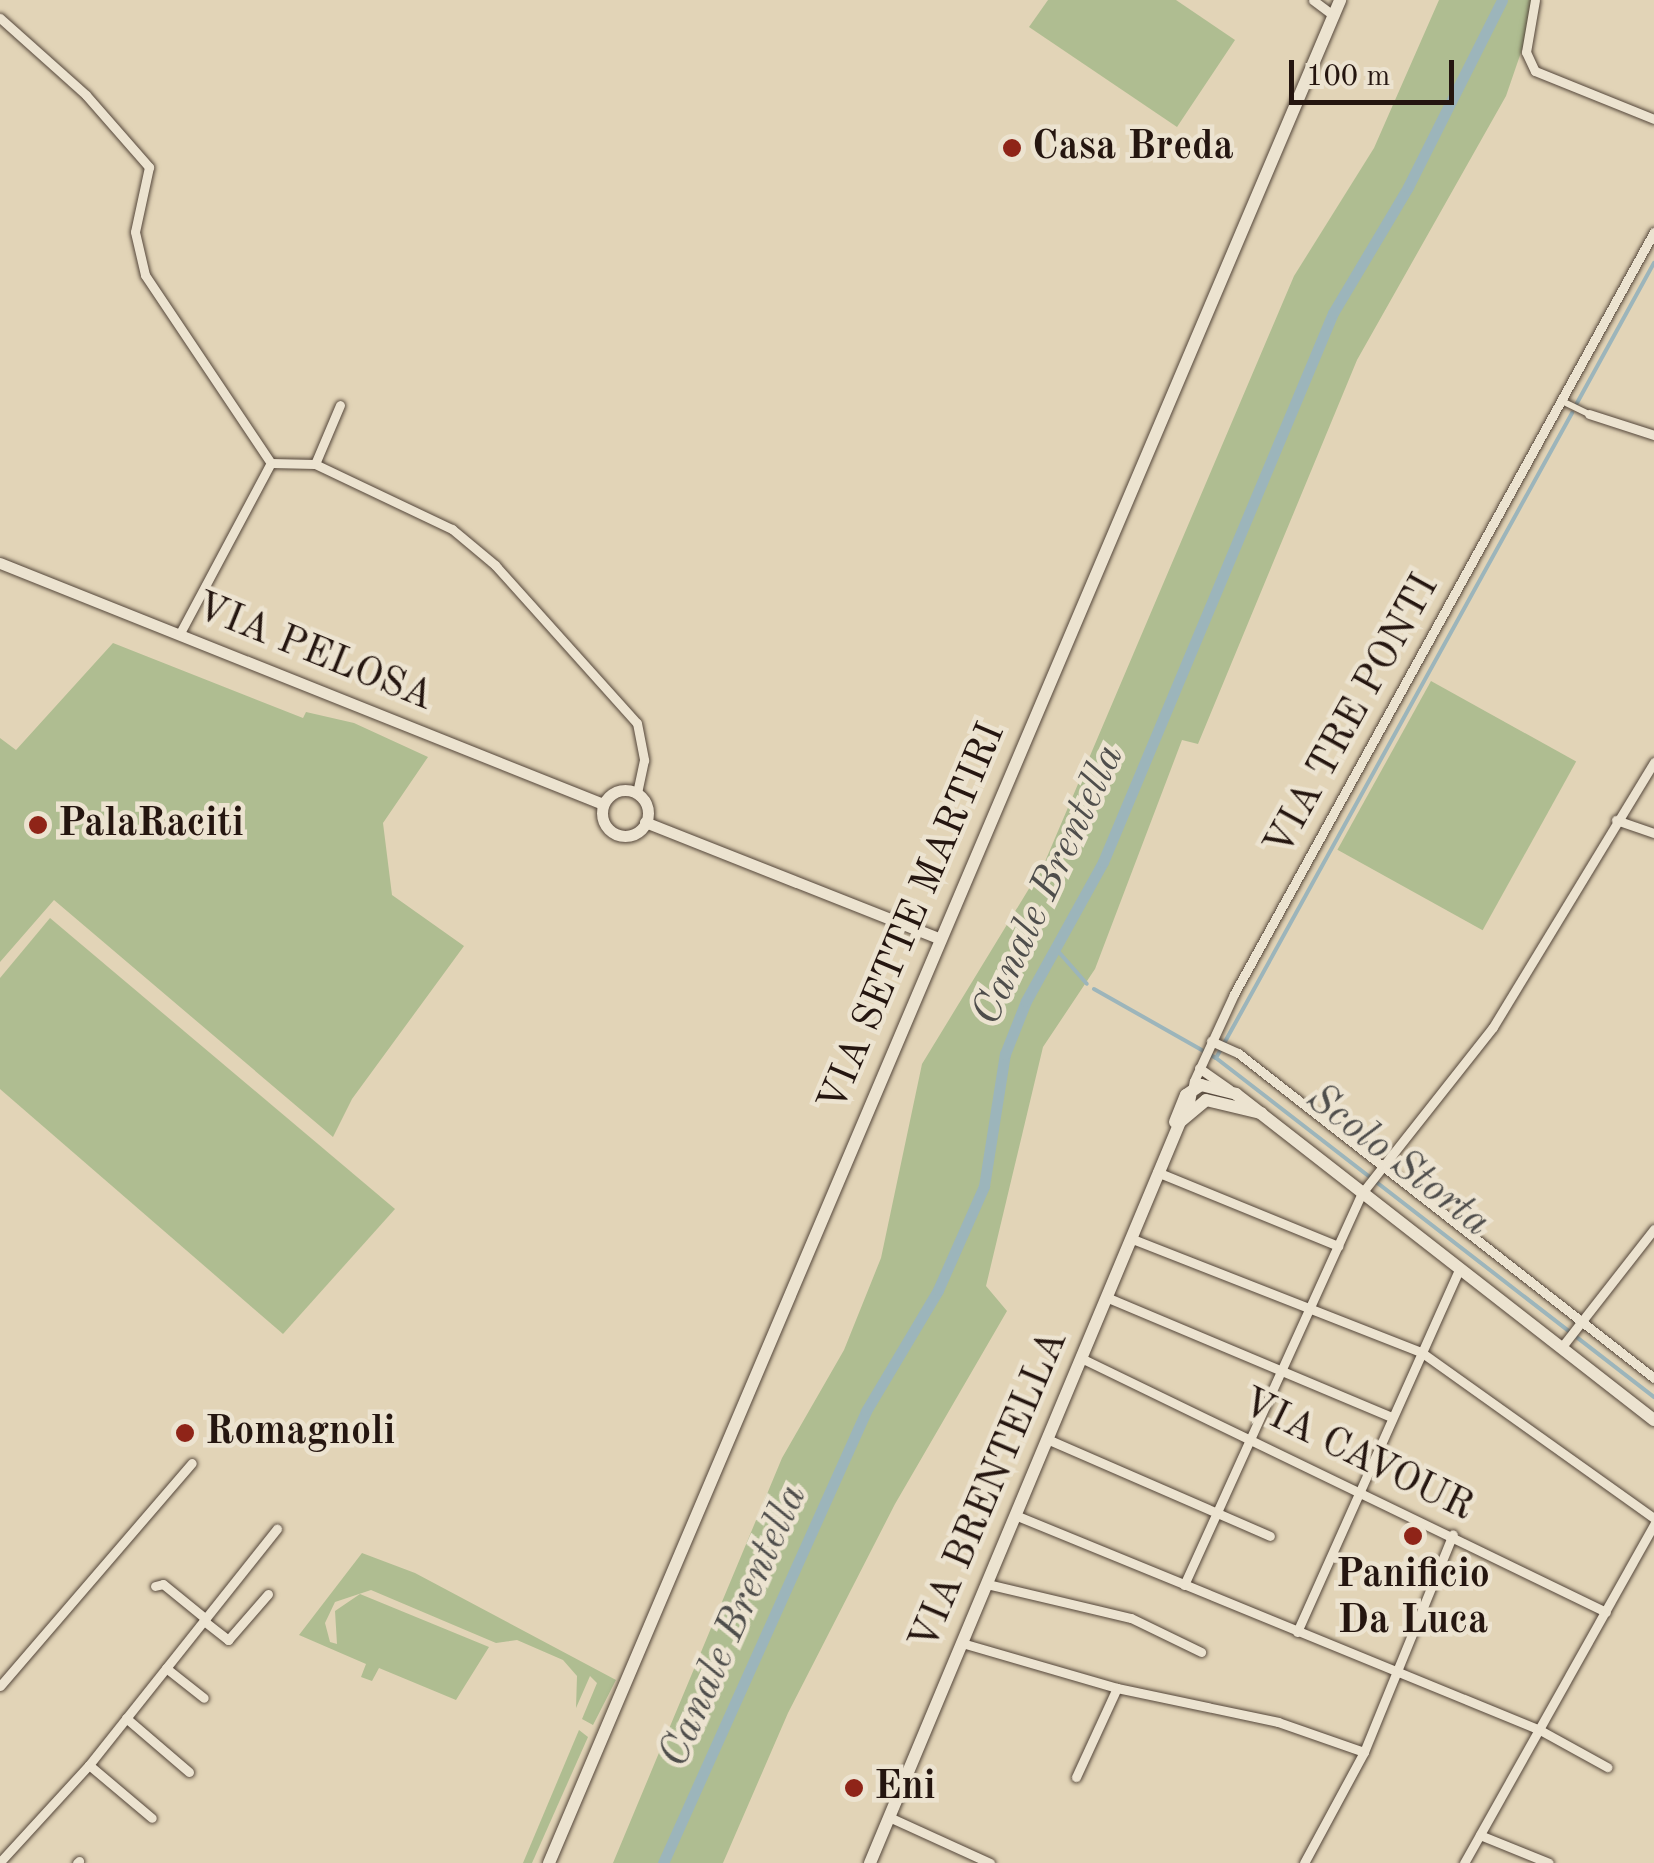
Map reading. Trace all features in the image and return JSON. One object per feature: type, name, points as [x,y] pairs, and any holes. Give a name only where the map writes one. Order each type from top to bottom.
[{"type":"main road","name":"VIA SETTE MARTIRI","points":[[549,1863],[938,938],[1340,0]]},
{"type":"main road","points":[[1169,1143],[1193,1089],[1208,1084],[1236,1094],[1459,1269],[1563,1345],[1654,1420]]},
{"type":"main road","points":[[1169,1143],[1190,1108],[1213,1100],[1261,1113]]},
{"type":"main road","name":"VIA BRENTELLA","points":[[870,1863],[1169,1143]]},
{"type":"street","points":[[1313,0],[1334,16]]},
{"type":"street","points":[[1534,0],[1526,52],[1535,71],[1654,119]]},
{"type":"street","points":[[0,18],[86,94],[149,167],[136,232],[146,276],[271,463]]},
{"type":"street","name":"VIA TRE PONTI","points":[[1201,1064],[1316,841],[1565,400],[1654,232]]},
{"type":"street","points":[[1565,400],[1589,414],[1654,435]]},
{"type":"street","points":[[315,464],[340,405]]},
{"type":"street","points":[[271,463],[315,464],[452,528],[506,577],[637,723],[644,760],[636,794]]},
{"type":"street","points":[[180,635],[271,463]]},
{"type":"street","name":"VIA PELOSA","points":[[0,563],[603,804],[603,820],[617,834],[636,833],[646,822],[938,938]]},
{"type":"street","points":[[1184,1584],[1248,1436],[1364,1191],[1493,1027],[1654,762]]},
{"type":"street","points":[[603,804],[616,792],[636,794],[646,804],[646,822]]},
{"type":"street","points":[[1616,820],[1654,834]]},
{"type":"street","points":[[1211,1044],[1230,1050],[1654,1378]]},
{"type":"street","points":[[1190,1108],[1201,1064],[1236,1094]]},
{"type":"street","points":[[1193,1089],[1213,1100]]},
{"type":"street","points":[[1158,1172],[1338,1246]]},
{"type":"street","points":[[1563,1345],[1654,1229]]},
{"type":"street","points":[[1130,1238],[1420,1352],[1654,1521],[1464,1863]]},
{"type":"street","points":[[1297,1632],[1459,1269]]},
{"type":"street","points":[[1106,1297],[1391,1417]]},
{"type":"street","name":"VIA CAVOUR","points":[[1080,1358],[1453,1534],[1606,1612]]},
{"type":"street","points":[[1047,1439],[1270,1536]]},
{"type":"street","points":[[0,1686],[192,1463]]},
{"type":"street","points":[[1015,1515],[1540,1730],[1607,1767]]},
{"type":"street","points":[[0,1862],[89,1765],[277,1529]]},
{"type":"street","points":[[1304,1863],[1364,1752],[1453,1534]]},
{"type":"street","points":[[155,1586],[163,1584],[228,1640],[268,1594]]},
{"type":"street","points":[[987,1584],[1131,1618],[1201,1652]]},
{"type":"street","points":[[962,1643],[1118,1688],[1278,1722],[1364,1752]]},
{"type":"street","points":[[166,1668],[204,1698]]},
{"type":"street","points":[[1076,1776],[1118,1688]]},
{"type":"street","points":[[126,1718],[189,1772]]},
{"type":"street","points":[[89,1765],[152,1818]]},
{"type":"street","points":[[889,1817],[990,1863]]},
{"type":"street","points":[[1480,1835],[1548,1863]]},
{"type":"green space","points":[[1048,0],[1176,0],[1235,40],[1177,127],[1029,27]]},
{"type":"green space","points":[[1439,0],[1539,0],[1506,96],[1357,360],[1198,744],[1182,740],[1095,969],[1043,1047],[986,1286],[1007,1311],[895,1504],[788,1713],[723,1863],[613,1863],[782,1458],[844,1350],[881,1258],[922,1064],[1044,864],[1294,276],[1374,148]]},
{"type":"green space","points":[[113,643],[303,718],[306,712],[354,723],[428,757],[383,823],[392,895],[464,946],[352,1099],[333,1137],[54,900],[0,962],[0,738],[16,750]]},
{"type":"green space","points":[[1431,681],[1576,761],[1483,930],[1337,850]]},
{"type":"green space","points":[[50,918],[395,1209],[283,1334],[0,1089],[0,978]]},
{"type":"green space","points":[[362,1553],[415,1573],[616,1680],[593,1725],[582,1719],[597,1683],[590,1676],[576,1708],[577,1676],[563,1660],[517,1640],[496,1643],[371,1590],[335,1602],[325,1623],[330,1642],[337,1644],[335,1611],[360,1594],[489,1647],[456,1700],[379,1668],[372,1681],[361,1677],[366,1664],[299,1635]]},
{"type":"green space","points":[[579,1730],[588,1737],[532,1863],[523,1863]]},
{"type":"waterway","name":"Canale Brentella","points":[[663,1863],[866,1411],[938,1290],[984,1186],[1005,1054],[1026,1001],[1103,862],[1333,313],[1408,187],[1502,0]]},
{"type":"waterway","points":[[1577,403],[1654,263]]},
{"type":"waterway","points":[[1216,1058],[1572,413]]},
{"type":"waterway","name":"Scolo Storta","points":[[1057,950],[1087,984]]},
{"type":"waterway","name":"Scolo Storta","points":[[1094,989],[1216,1058],[1654,1397]]},
{"type":"place","name":"Casa Breda","points":[[1012,148]]},
{"type":"place","name":"PalaRaciti","points":[[38,825]]},
{"type":"place","name":"Romagnoli","points":[[185,1433]]},
{"type":"place","name":"Panificio Da Luca","points":[[1413,1536]]},
{"type":"place","name":"Eni","points":[[854,1788]]}]
